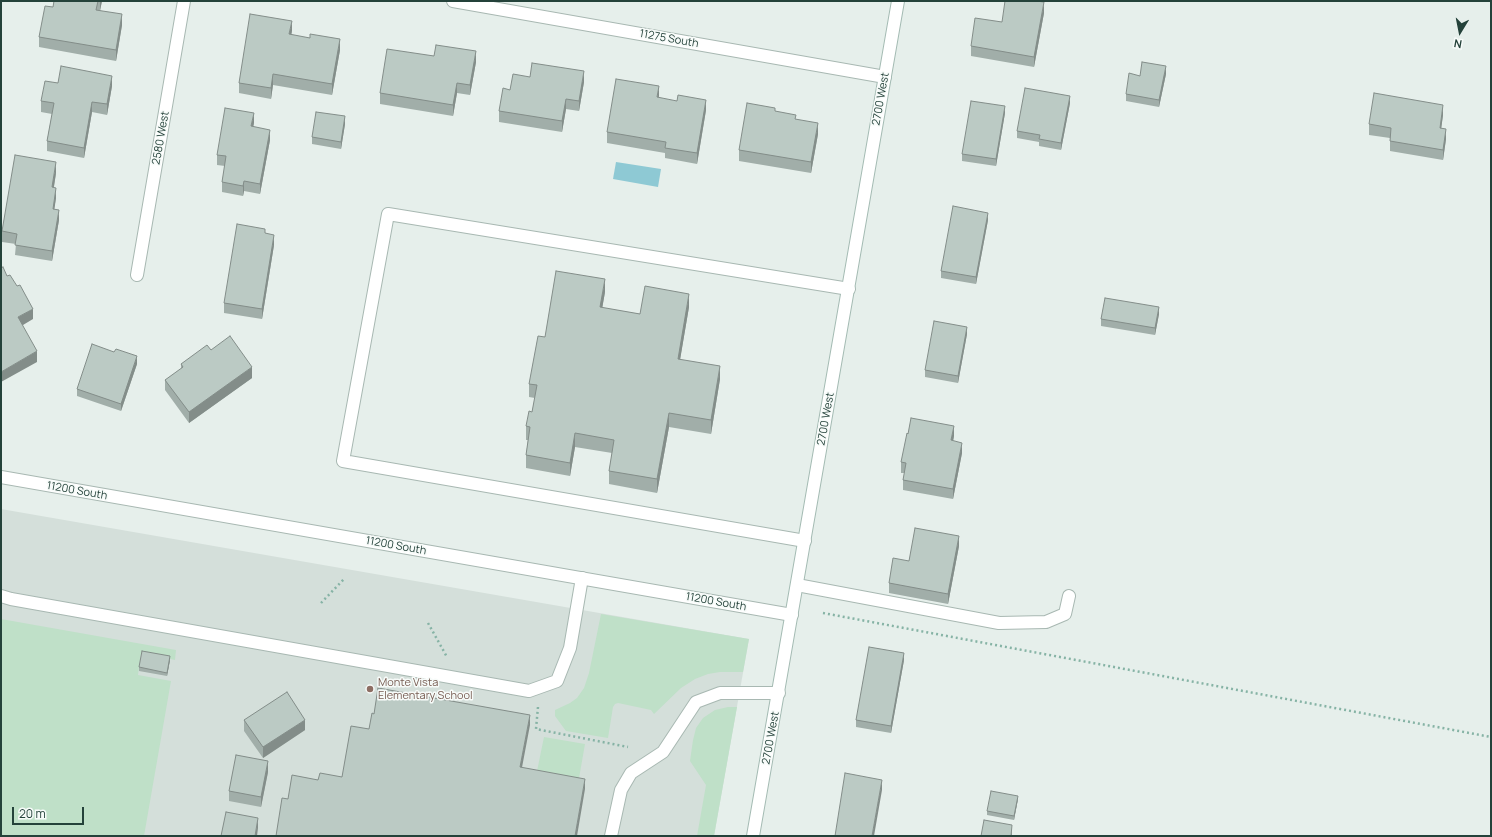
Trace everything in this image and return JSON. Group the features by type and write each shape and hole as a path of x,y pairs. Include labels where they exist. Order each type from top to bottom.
{"street":[{"name":"2580 West","path":"137,275 184,1"},
{"name":"11275 South","path":"453,1 885,77"},
{"name":"2700 West","path":"753,836 898,1"},
{"path":"805,541 343,461 388,214 848,290"},
{"name":"11200 South","path":"1,478 792,615"},
{"path":"1,596 529,691 557,681 570,648 582,578"},
{"path":"797,585 999,623 1046,622 1065,614 1069,596"},
{"path":"611,836 621,790 631,773 663,752 696,702 720,693 779,693"}],"path":[{"path":"321,603 345,578"},
{"path":"824,613 1491,737"},
{"path":"428,623 447,657"},
{"path":"538,707 536,729 628,747"}],"shaded area":[{"name":"Monte Vista Elementary School","path":"1,509 749,639 714,836 1,836"}],"green space":[{"path":"601,614 749,639 743,672 720,672 708,674 695,679 681,688 654,714 651,710 618,703 615,704 613,707 608,738 566,731 555,716 555,710 577,698 584,688 589,673"},
{"path":"1,619 176,650 175,660 141,653 138,675 171,681 144,836 1,836"},
{"path":"728,707 737,707 714,836 697,836 706,785 690,761 693,740 696,728 703,718 715,710"},
{"path":"544,737 585,744 578,784 536,776"}],"water":[{"path":"616,162 661,169 658,187 613,179"}],"building":[{"path":"54,1 98,1 96,10 122,14 116,50 39,37 45,6 53,7"},
{"path":"1005,1 1044,2 1034,57 971,46 975,18 1002,22"},
{"path":"250,14 292,21 289,34 310,38 310,34 340,39 332,84 273,74 271,88 239,83"},
{"path":"436,45 476,51 470,85 457,83 453,105 380,93 387,49 434,56"},
{"path":"1142,62 1166,66 1159,100 1126,94 1129,73 1140,76"},
{"path":"532,63 584,71 579,101 566,99 562,121 499,111 503,88 510,90 513,74 530,77"},
{"path":"61,66 112,76 107,104 92,102 84,148 47,141 54,103 41,101 45,81 58,83"},
{"path":"616,79 659,86 657,97 677,101 678,95 706,100 697,153 665,148 666,142 607,132"},
{"path":"1025,88 1070,96 1061,143 1039,139 1040,135 1017,131"},
{"path":"1374,93 1443,105 1440,128 1446,129 1443,150 1390,141 1391,128 1369,124"},
{"path":"971,101 1005,106 996,159 962,154"},
{"path":"747,103 775,108 775,111 796,115 795,119 818,123 811,162 739,150"},
{"path":"225,108 254,113 251,126 270,130 260,184 244,181 243,186 222,182 226,156 217,155"},
{"path":"316,112 345,116 341,142 312,137"},
{"path":"15,155 56,162 52,187 56,188 53,209 59,210 52,251 15,245 17,234 2,231"},
{"path":"953,206 988,213 976,277 941,271"},
{"path":"237,224 265,229 265,233 274,235 262,309 224,303"},
{"path":"3,267 7,276 10,275 17,286 20,285 33,309 18,317 37,351 1,372 1,268"},
{"path":"556,271 605,279 600,307 640,314 645,286 689,294 678,359 720,366 711,420 669,413 657,479 609,471 614,440 575,433 570,463 526,455 530,427 526,426 529,411 532,412 537,385 529,384 538,336 545,337"},
{"path":"1105,298 1159,307 1155,328 1101,319"},
{"path":"934,321 967,327 958,376 925,370"},
{"path":"230,336 252,367 189,412 165,380 183,367 181,364 207,345 211,350"},
{"path":"92,344 114,352 116,349 137,356 121,404 77,389"},
{"path":"911,418 954,426 951,440 962,443 953,489 903,480 906,463 901,462"},
{"path":"915,528 959,536 948,594 889,583 893,558 909,561"},
{"path":"869,647 904,653 891,726 856,720"},
{"path":"142,651 170,656 167,673 139,667"},
{"path":"378,688 530,715 520,767 585,779 575,836 276,836 282,798 288,799 292,775 318,780 320,773 342,777 351,726 369,729 372,713 374,714"},
{"path":"287,692 305,720 263,747 244,720"},
{"path":"236,755 268,761 261,797 229,791"},
{"path":"845,773 882,780 872,836 835,836"},
{"path":"991,791 1018,796 1014,816 987,811"},
{"path":"226,812 258,818 255,836 221,836"},
{"path":"984,820 1012,825 1011,836 981,836"}],"place":[{"name":"Monte Vista Elementary School","path":"370,689"}]}
